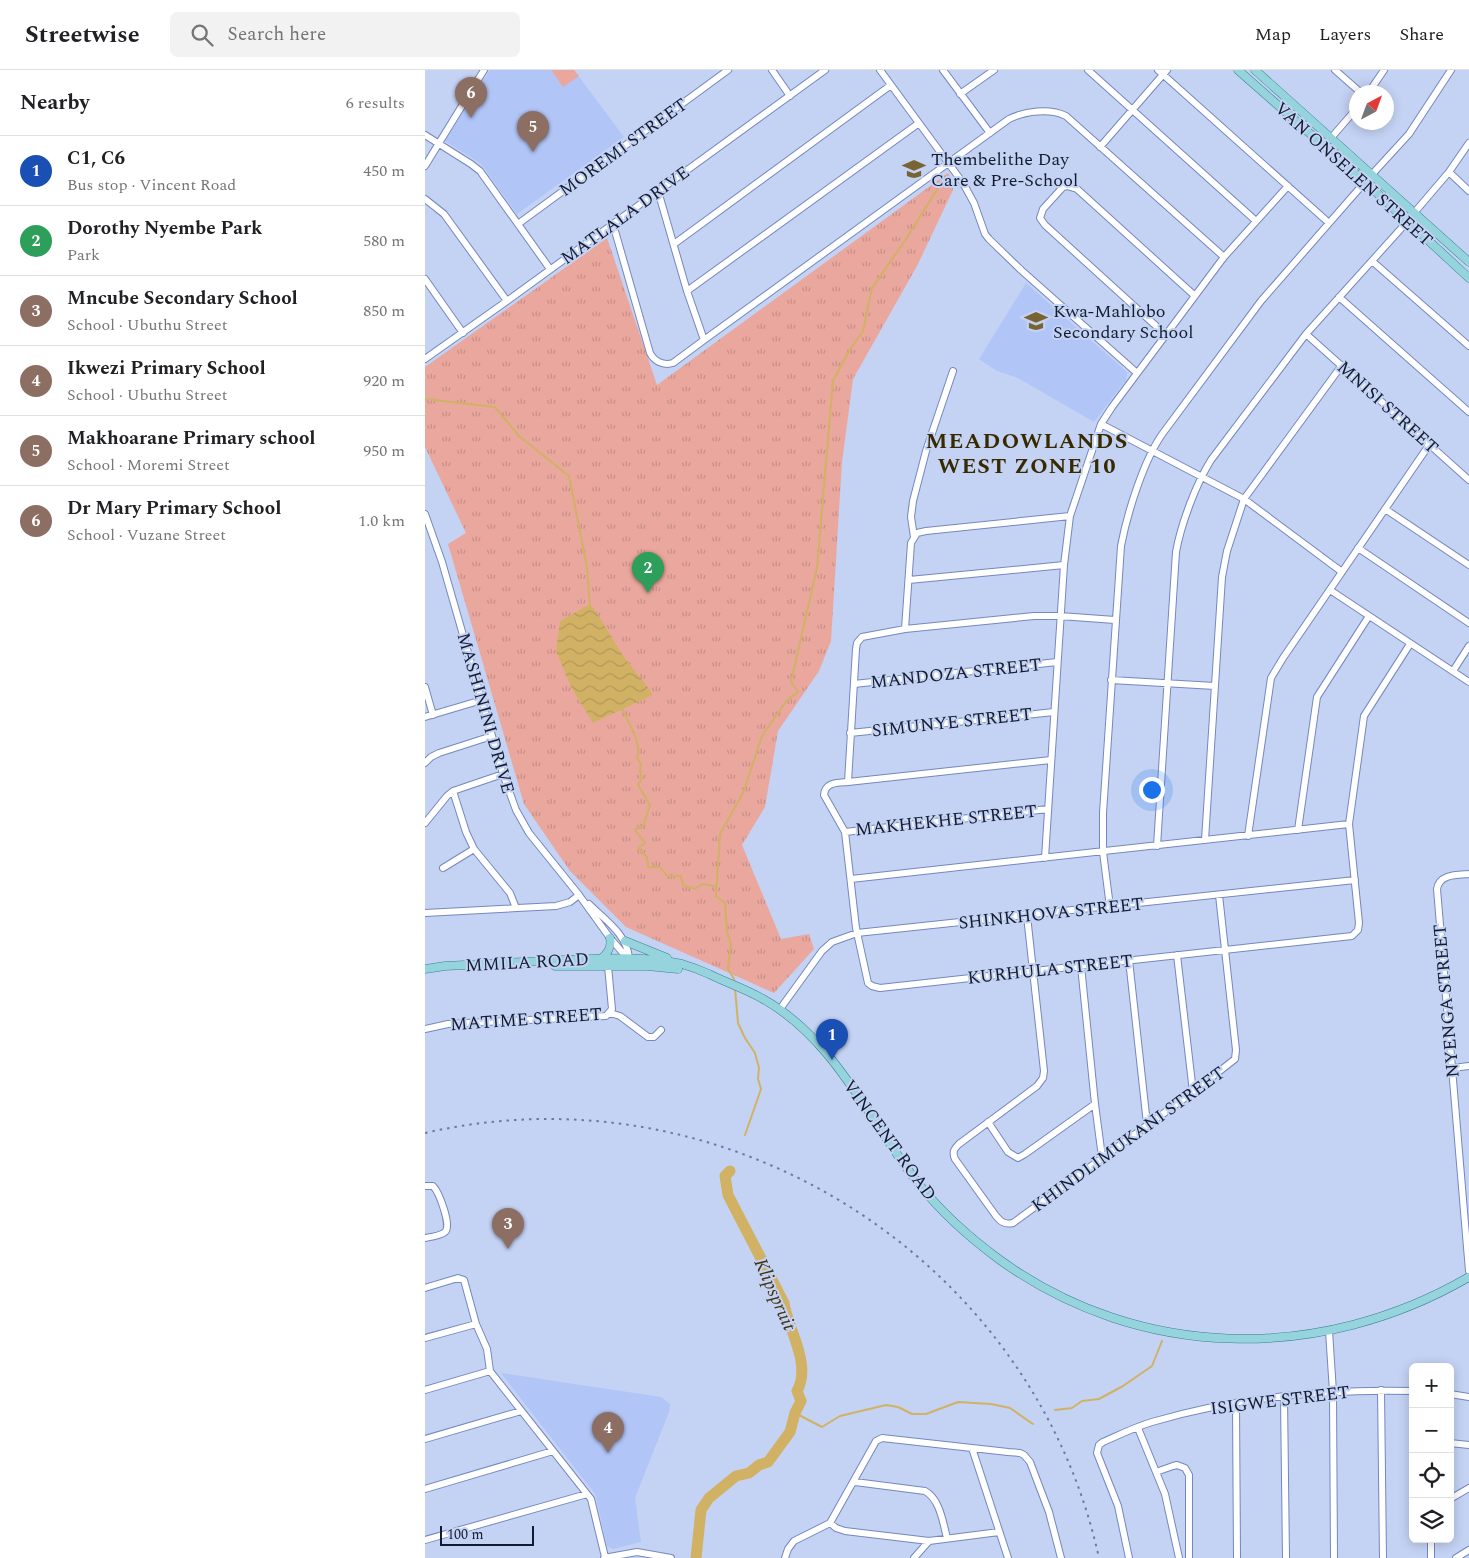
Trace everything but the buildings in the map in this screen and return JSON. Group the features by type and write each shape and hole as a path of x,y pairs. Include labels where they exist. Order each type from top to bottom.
{"main road":[{"name":"VAN ONSELEN STREET","path":"1239,70 1469,278"},
{"name":"VAN ONSELEN STREET","path":"1255,70 1469,262"},
{"path":"601,959 609,950 611,938"},
{"path":"625,941 678,963"},
{"name":"VINCENT ROAD","path":"629,958 678,963 694,967 755,994 780,1009 804,1029 831,1059 901,1161 939,1207 986,1250 1028,1279 1065,1299 1105,1316 1164,1332 1211,1338 1275,1339 1329,1331 1383,1316 1444,1291 1469,1275"},
{"name":"MMILA ROAD","path":"425,969 629,958"},
{"name":"MMILA ROAD","path":"425,973 476,966 622,966"},
{"name":"VINCENT ROAD","path":"622,966 670,967 707,974"}],"street":[{"path":"425,166 484,70"},
{"name":"MOREMI STREET","path":"518,224 728,70"},
{"path":"772,70 791,96"},
{"name":"MATLALA DRIVE","path":"425,359 825,70"},
{"path":"880,70 969,192 985,234 989,239 1021,270 1137,373"},
{"path":"943,70 990,133"},
{"path":"960,94 994,70"},
{"path":"1088,70 1256,221"},
{"path":"1335,70 1352,85"},
{"path":"1373,85 1383,70"},
{"path":"1110,907 1103,852 1103,813 1121,546 1124,530 1151,451 1261,301 1409,134 1451,70"},
{"path":"1100,146 1163,71 1329,223"},
{"path":"674,244 891,84"},
{"path":"613,224 653,358 661,363 668,364 673,363 1018,114 1056,112 1066,116 1224,257"},
{"path":"1331,138 1349,117"},
{"path":"687,292 919,123"},
{"path":"425,135 476,168 550,269"},
{"path":"1414,213 1449,172 1469,143"},
{"path":"1449,172 1469,190"},
{"path":"1166,335 1045,226 1040,218 1043,209 1063,187 1067,186 1077,189 1195,296"},
{"path":"1045,858 1064,565 1070,516 1101,424 1112,406 1224,257 1288,186"},
{"path":"658,191 687,292 704,340"},
{"path":"425,198 444,214 507,301"},
{"path":"1157,846 1176,552 1201,476 1211,460 1307,334 1407,222"},
{"path":"1372,261 1469,346"},
{"path":"425,279 463,332"},
{"path":"1339,297 1469,412"},
{"name":"MNISI STREET","path":"1307,334 1469,480"},
{"path":"1205,840 1223,562 1244,499 1342,365"},
{"path":"914,537 911,517 913,501 926,451 953,371"},
{"path":"1101,424 1244,499 1342,572"},
{"path":"1249,836 1271,678 1429,445"},
{"path":"1385,509 1469,565"},
{"name":"MASHININI DRIVE","path":"425,514 442,562 503,774 521,820 538,845 629,958"},
{"path":"905,630 911,543 914,537 921,532 1070,516"},
{"path":"1358,548 1469,623"},
{"path":"909,580 1064,565"},
{"path":"1330,590 1469,682"},
{"path":"848,782 856,649 859,640 866,635 1034,616 1115,620"},
{"path":"1298,830 1317,697 1369,616"},
{"name":"KURHULA STREET","path":"1051,760 829,784 824,792 845,832 857,934 862,948 868,983 876,987 1352,936 1358,930 1359,923 1349,824 1364,716 1410,644"},
{"path":"1453,671 1469,646"},
{"name":"MANDOZA STREET","path":"854,684 1057,662"},
{"path":"1111,680 1215,686"},
{"path":"425,687 433,715"},
{"path":"425,718 482,700"},
{"name":"SIMUNYE STREET","path":"850,733 1054,712"},
{"path":"425,763 439,753 492,736"},
{"path":"425,823 453,791 503,774"},
{"path":"453,791 466,832 474,849 510,893 516,908"},
{"name":"MAKHEKHE STREET","path":"845,832 1048,809"},
{"path":"851,879 1349,824"},
{"path":"443,868 474,849"},
{"name":"NYENGA STREET","path":"1469,874 1442,879 1437,889 1469,1275"},
{"name":"SHINKHOVA STREET","path":"780,1009 821,950 832,942 857,934 1355,880"},
{"path":"425,913 563,905 579,895"},
{"name":"MASHININI DRIVE","path":"579,895 625,941"},
{"name":"KHINDLIMUKANI STREET","path":"988,1122 959,1144 953,1153 955,1160 996,1216 1001,1222 1009,1224 1013,1223 1232,1062 1236,1055 1219,895"},
{"path":"1027,916 1044,1072 1043,1078 1037,1086 988,1122 1008,1152 1017,1158 1095,1104"},
{"path":"622,966 629,958 629,949 625,941"},
{"path":"1177,955 1193,1092"},
{"path":"629,958 637,962 670,967"},
{"path":"1129,960 1147,1124"},
{"name":"MATIME STREET","path":"425,1029 448,1024 606,1016 612,1009 609,966"},
{"path":"1081,966 1095,1104 1103,1157"},
{"path":"610,1013 620,1016 647,1037 654,1036 661,1030"},
{"path":"1452,1068 1469,1066"},
{"path":"425,1186 433,1186 439,1193 447,1228 442,1234 425,1238"},
{"path":"425,1288 459,1278 464,1280 476,1324 487,1349 490,1371 593,1502 604,1558 637,1552 670,1558"},
{"path":"425,1338 476,1324"},
{"path":"1329,1331 1333,1392 1334,1558"},
{"path":"425,1390 490,1371"},
{"path":"1381,1390 1383,1558"},
{"name":"ISIGWE STREET","path":"1129,1558 1118,1506 1097,1450 1103,1442 1176,1416 1236,1403 1333,1392 1409,1391"},
{"path":"1454,1395 1469,1397"},
{"path":"1284,1397 1286,1558"},
{"path":"1236,1403 1237,1558"},
{"path":"425,1439 521,1412"},
{"path":"1138,1428 1165,1494 1179,1558"},
{"path":"785,1558 788,1549 794,1541 830,1523 879,1439 882,1438 1020,1453 1029,1459 1049,1512 1061,1558"},
{"path":"1454,1443 1469,1445"},
{"path":"972,1448 1008,1558"},
{"path":"425,1489 553,1451"},
{"path":"1157,1472 1177,1466 1185,1468 1189,1475 1189,1558"},
{"path":"855,1482 925,1491 931,1494 935,1500 947,1538"},
{"path":"1452,1498 1469,1488"},
{"path":"425,1540 587,1494"},
{"path":"830,1523 836,1528 845,1530 929,1541 999,1532"},
{"path":"914,1558 929,1541"},
{"path":"1431,1543 1431,1558"},
{"path":"1456,1558 1469,1550"}],"shaded area":[{"path":"490,70 574,70 624,137 517,214 481,164 445,141"},
{"name":"Kwa-Mahlobo Secondary School","path":"1026,283 1127,372 1126,380 1094,422 1018,378 997,371 979,359"},
{"path":"501,1373 661,1397 670,1404 669,1412 635,1498 641,1542 613,1549 607,1546 595,1494"}],"green space":[{"path":"551,70 574,70 579,76 563,87"},
{"path":"948,173 952,180 953,190 917,266 853,379 842,462 831,641 819,671 778,731 765,807 742,845 781,939 809,934 814,949 774,993 626,927 570,871 524,804 448,544 466,533 425,447 425,367 607,238 657,385"}],"water":[{"path":"590,604 620,651 653,695 593,723 571,687 556,651 560,621"}],"waterway":[{"path":"735,983 728,969 731,944 727,932 725,903 716,896 720,834 743,793 762,736 787,700 798,692 791,682 817,568 833,381 849,351 863,331 872,288 938,188"},
{"path":"425,399 495,407 519,436 569,476 587,567 590,607"},
{"path":"622,709 638,747 637,758 641,764 642,778 638,785 650,805 643,827 638,827 635,830 645,843 638,848 647,857 648,867 660,867 667,876 681,876 683,885 695,889 702,884 715,886"},
{"path":"735,988 738,1023 755,1053 761,1089 745,1135"},
{"name":"Klipspruit","path":"696,1558 701,1510 709,1498 736,1476 749,1473 759,1465 768,1462 790,1432 795,1413 801,1401 797,1391 801,1381 802,1370 798,1347 784,1303 728,1195 725,1176 730,1171"},
{"path":"1055,1410 1072,1408 1082,1401 1099,1399 1123,1386 1152,1366 1162,1341"},
{"path":"795,1413 822,1427 840,1416 886,1405 898,1407 912,1414 926,1414 958,1402 991,1404 1010,1408 1033,1424"}],"railway":[{"path":"425,1133 537,1119 648,1128 753,1158 850,1207 936,1273 1008,1355 1063,1450 1099,1558"}],"place":[{"name":"Dr Mary Primary School","path":"471,118"},
{"name":"Makhoarane Primary school","path":"533,152"},
{"name":"Thembelithe Day Care & Pre-School","path":"914,169"},
{"name":"Kwa-Mahlobo Secondary School","path":"1036,321"},
{"name":"Dorothy Nyembe Park","path":"648,593"},
{"name":"C1, C6","path":"832,1060"},
{"name":"Mncube Secondary School","path":"508,1249"},
{"name":"Ikwezi Primary School","path":"608,1453"}],"district":[{"name":"MEADOWLANDS WEST ZONE 10","path":"1027,452"}]}
